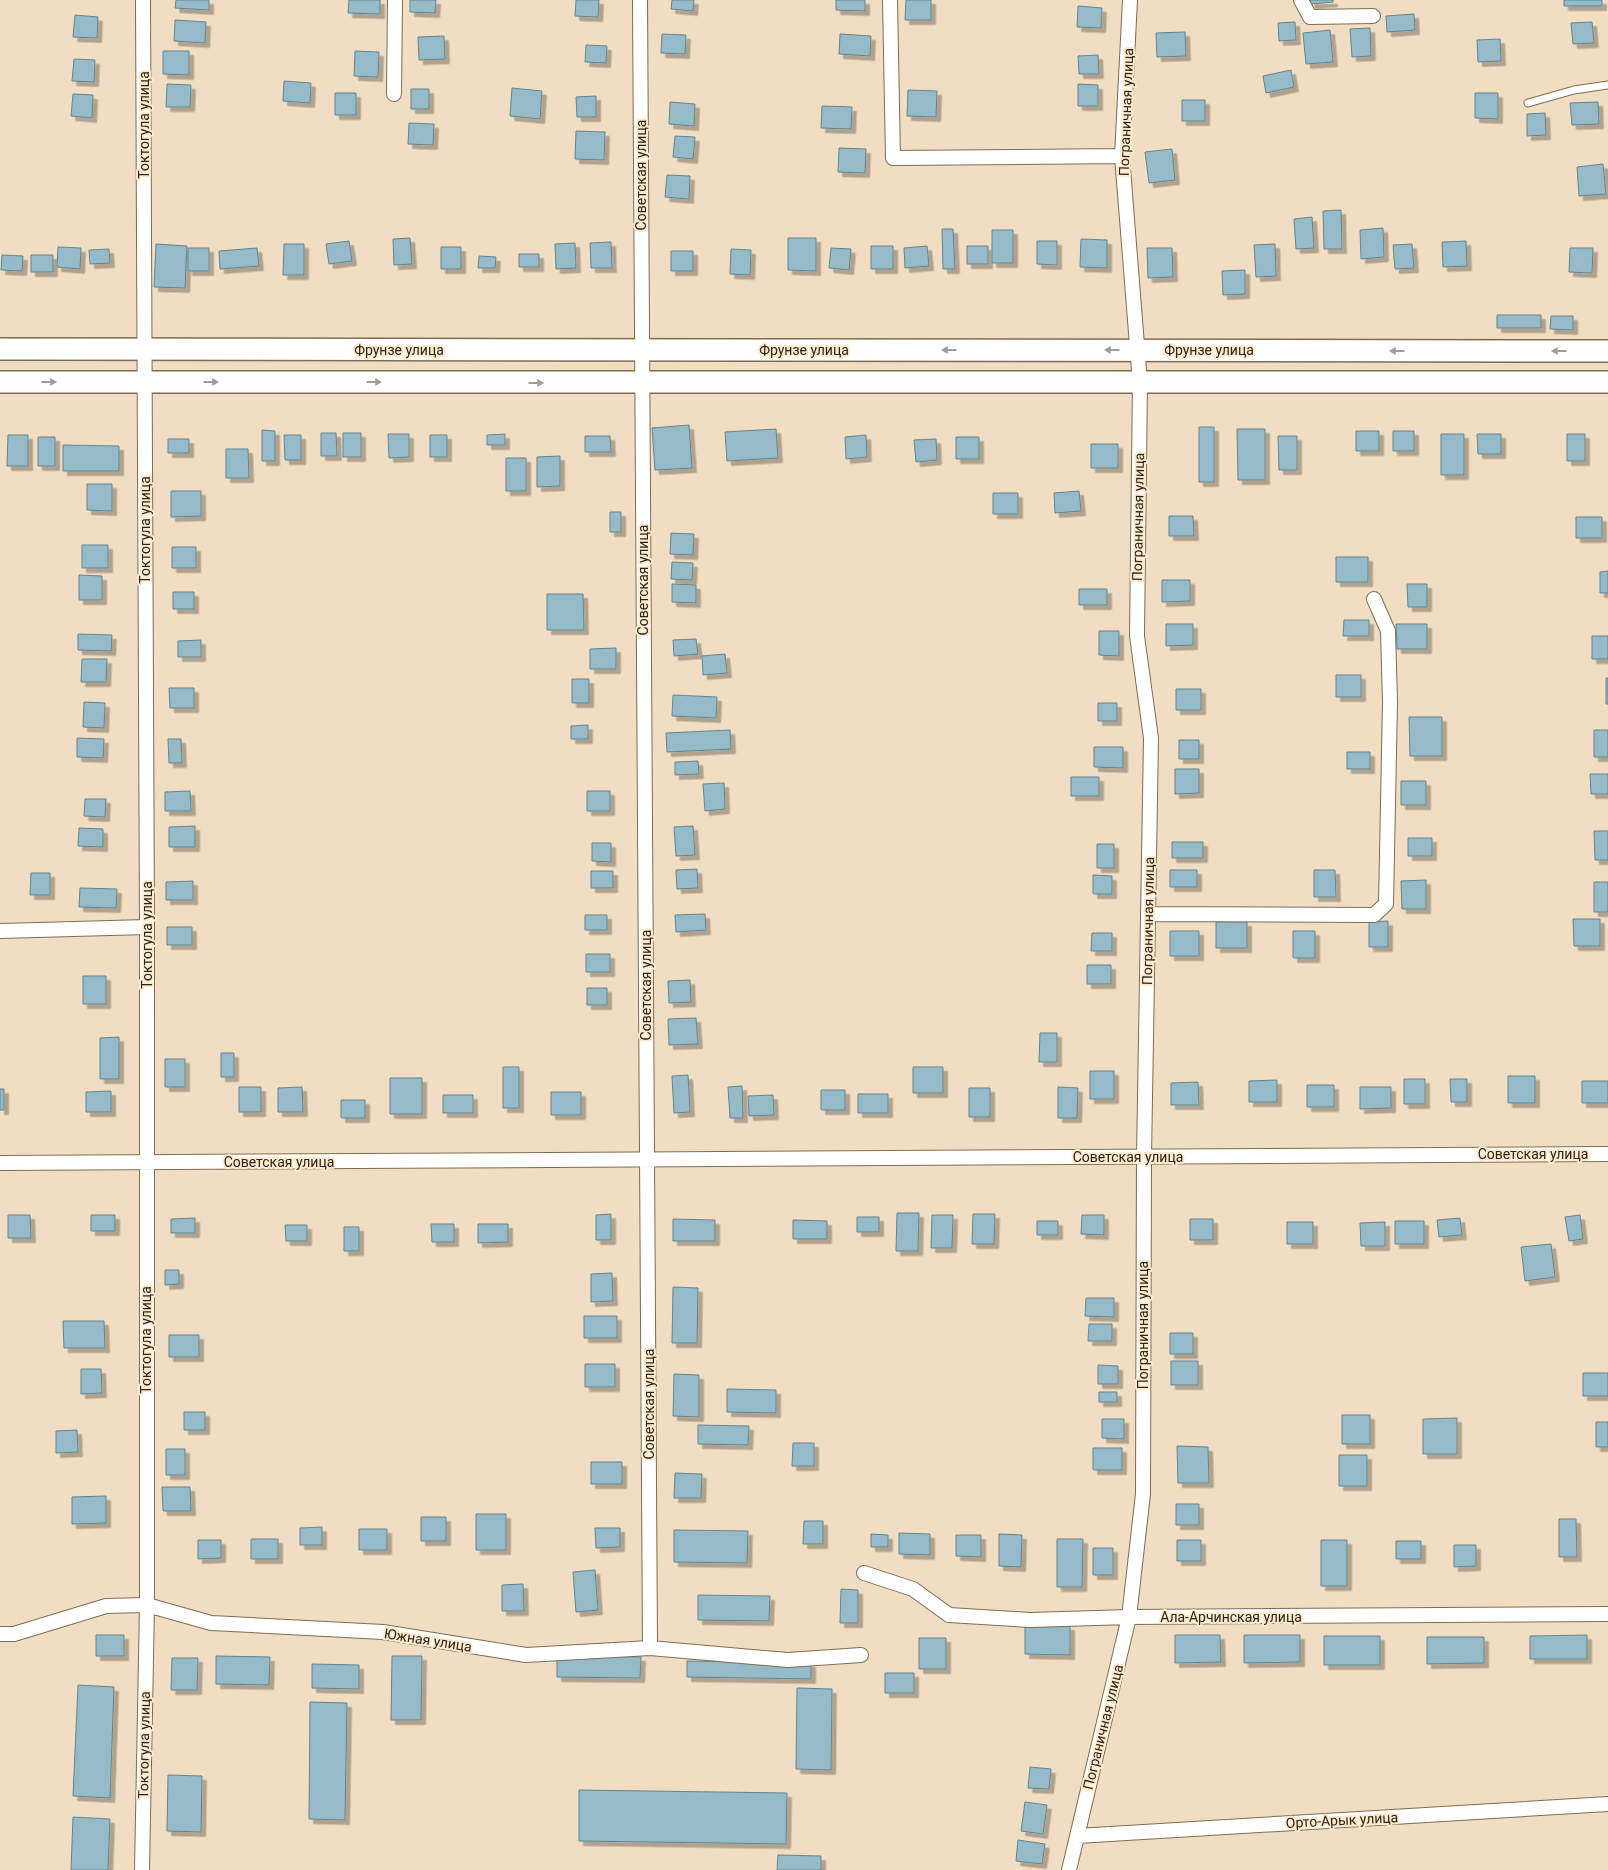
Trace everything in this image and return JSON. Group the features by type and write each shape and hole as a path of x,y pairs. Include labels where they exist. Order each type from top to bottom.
{"main road":[{"name":"Фрунзе улица","path":"0,349 1608,351"},
{"path":"0,382 1608,382"}],"street":[{"name":"Токтогула улица","path":"142,1870 147,1605 147,927 143,0"},
{"path":"394,94 395,0"},
{"name":"Советская улица","path":"640,0 650,1648"},
{"path":"890,0 893,158 1122,156"},
{"name":"Пограничная улица","path":"1069,1870 1129,1617 1143,1494 1144,1157 1151,738 1137,636 1140,383 1122,156 1130,0"},
{"path":"1301,0 1310,17 1373,16"},
{"path":"1148,914 1374,915 1386,904 1390,702 1388,631 1374,599"},
{"path":"0,931 147,927"},
{"name":"Советская улица","path":"0,1163 1608,1154"},
{"name":"Ала-Арчинская улица","path":"864,1573 913,1589 949,1615 1030,1620 1129,1617 1608,1614"},
{"name":"Южная улица","path":"0,1634 14,1634 106,1606 147,1605 211,1623 383,1632 526,1655 650,1648 788,1660 861,1655"},
{"name":"Орто-Арык улица","path":"1077,1836 1608,1804"}],"lane":[{"path":"1528,103 1574,90 1608,85"}],"building":[{"path":"176,0 209,0 209,10 175,8"},
{"path":"349,0 380,0 380,14 348,13"},
{"path":"410,0 436,0 435,13 410,12"},
{"path":"576,0 599,0 598,17 575,16"},
{"path":"672,0 694,0 693,11 671,9"},
{"path":"836,0 865,0 865,11 836,10"},
{"path":"906,0 931,0 931,20 905,20"},
{"path":"1310,0 1333,0 1333,2 1311,4"},
{"path":"1564,0 1602,0 1602,6 1564,6"},
{"path":"1078,6 1102,8 1101,28 1077,27"},
{"path":"1414,14 1415,30 1387,32 1386,16"},
{"path":"75,15 98,17 97,38 73,37"},
{"path":"175,20 206,22 205,43 174,41"},
{"path":"1295,22 1296,40 1279,41 1278,23"},
{"path":"1592,22 1594,43 1573,44 1571,23"},
{"path":"1370,28 1371,56 1352,57 1350,29"},
{"path":"1330,30 1333,62 1306,64 1303,33"},
{"path":"1185,32 1186,56 1157,57 1156,33"},
{"path":"662,34 686,35 685,54 661,53"},
{"path":"840,34 871,36 870,56 839,54"},
{"path":"444,36 445,59 419,60 418,37"},
{"path":"1500,39 1501,61 1478,62 1477,40"},
{"path":"586,45 607,46 606,63 585,62"},
{"path":"163,51 189,51 189,75 163,74"},
{"path":"355,51 379,52 378,77 354,76"},
{"path":"1098,55 1099,74 1079,74 1078,56"},
{"path":"74,59 95,60 94,82 72,81"},
{"path":"1291,70 1294,87 1266,93 1263,76"},
{"path":"284,81 311,83 310,103 283,101"},
{"path":"167,84 191,85 190,107 166,107"},
{"path":"1078,84 1098,85 1098,106 1078,106"},
{"path":"512,88 542,91 540,119 510,116"},
{"path":"411,89 429,89 429,109 411,109"},
{"path":"908,90 937,91 936,117 907,116"},
{"path":"335,93 356,93 356,115 335,115"},
{"path":"1475,93 1498,93 1498,119 1475,118"},
{"path":"73,94 93,95 92,118 71,116"},
{"path":"596,96 596,117 577,117 576,97"},
{"path":"1182,100 1205,100 1205,121 1182,121"},
{"path":"670,102 695,104 694,126 669,124"},
{"path":"1598,102 1599,124 1572,125 1570,103"},
{"path":"822,106 852,107 851,129 821,128"},
{"path":"1545,113 1546,135 1527,136 1527,114"},
{"path":"409,123 434,124 433,145 408,144"},
{"path":"576,131 605,132 604,160 575,159"},
{"path":"675,136 695,137 693,159 673,157"},
{"path":"839,148 866,149 865,173 838,172"},
{"path":"1172,149 1175,180 1149,183 1145,152"},
{"path":"1603,164 1606,194 1579,196 1577,167"},
{"path":"667,175 690,176 689,199 665,197"},
{"path":"1341,210 1342,249 1324,249 1323,211"},
{"path":"1312,217 1314,248 1296,249 1294,219"},
{"path":"1383,228 1384,257 1361,259 1360,230"},
{"path":"942,229 953,229 955,269 943,269"},
{"path":"992,230 1013,230 1013,263 992,263"},
{"path":"410,238 412,264 394,265 393,239"},
{"path":"788,238 816,238 816,271 788,270"},
{"path":"1081,239 1107,240 1107,268 1080,267"},
{"path":"349,241 352,261 329,264 326,244"},
{"path":"1037,241 1057,241 1057,265 1037,264"},
{"path":"1466,241 1467,266 1443,267 1442,242"},
{"path":"611,242 612,268 591,268 590,243"},
{"path":"575,243 576,268 556,269 555,244"},
{"path":"156,244 187,246 185,288 154,287"},
{"path":"284,244 304,244 304,275 283,275"},
{"path":"1275,244 1276,276 1256,277 1254,245"},
{"path":"1412,244 1414,268 1395,269 1393,245"},
{"path":"871,246 893,246 893,269 871,269"},
{"path":"927,246 929,266 905,268 904,248"},
{"path":"967,246 988,246 988,264 967,264"},
{"path":"58,247 81,248 80,269 57,267"},
{"path":"441,247 461,247 461,269 441,269"},
{"path":"188,248 209,248 209,271 188,271"},
{"path":"257,248 259,266 220,269 219,251"},
{"path":"831,248 851,249 849,270 829,268"},
{"path":"1147,248 1172,248 1173,277 1148,278"},
{"path":"1570,248 1593,248 1592,273 1569,272"},
{"path":"109,249 110,263 90,264 89,250"},
{"path":"731,249 751,250 750,275 730,274"},
{"path":"671,251 693,251 693,271 671,271"},
{"path":"519,254 539,254 539,267 519,267"},
{"path":"2,255 23,256 22,271 1,270"},
{"path":"31,255 53,255 53,272 31,272"},
{"path":"479,256 496,257 495,268 478,268"},
{"path":"1245,270 1245,294 1223,295 1222,271"},
{"path":"1497,315 1541,315 1541,328 1497,328"},
{"path":"1551,316 1573,316 1573,330 1550,329"},
{"path":"689,425 692,468 655,470 652,428"},
{"path":"1199,427 1214,427 1214,482 1199,482"},
{"path":"776,429 778,458 727,461 725,432"},
{"path":"1237,429 1265,429 1265,480 1238,480"},
{"path":"262,430 275,431 275,461 262,461"},
{"path":"1356,431 1379,431 1379,451 1356,451"},
{"path":"1393,431 1414,431 1414,451 1393,451"},
{"path":"321,433 336,433 337,456 321,456"},
{"path":"343,433 361,433 361,457 343,457"},
{"path":"388,434 409,434 409,457 389,458"},
{"path":"505,434 505,445 487,445 487,435"},
{"path":"1441,434 1464,434 1464,475 1441,475"},
{"path":"1477,434 1501,434 1501,454 1478,454"},
{"path":"1567,434 1585,434 1585,461 1567,461"},
{"path":"8,435 28,435 28,466 7,466"},
{"path":"284,435 301,435 301,460 285,460"},
{"path":"430,435 447,435 447,457 430,457"},
{"path":"866,435 867,457 846,459 845,437"},
{"path":"585,436 610,436 611,452 585,452"},
{"path":"1278,436 1297,436 1297,470 1279,470"},
{"path":"38,437 55,437 55,466 38,466"},
{"path":"956,437 979,437 979,459 956,459"},
{"path":"168,439 189,439 189,453 168,453"},
{"path":"936,439 937,460 916,462 914,440"},
{"path":"1091,444 1118,444 1118,468 1091,468"},
{"path":"63,445 119,446 119,471 63,471"},
{"path":"226,449 248,449 249,478 226,478"},
{"path":"560,456 560,486 537,487 537,457"},
{"path":"506,458 526,458 526,491 506,491"},
{"path":"87,484 112,484 112,511 87,510"},
{"path":"171,491 201,491 201,516 171,517"},
{"path":"1079,491 1081,511 1055,513 1054,493"},
{"path":"993,493 1018,493 1018,514 993,514"},
{"path":"610,512 621,512 621,532 610,532"},
{"path":"1169,516 1193,516 1194,536 1169,536"},
{"path":"1576,517 1602,517 1602,538 1576,538"},
{"path":"671,533 694,534 693,555 670,554"},
{"path":"82,545 108,545 108,568 82,568"},
{"path":"172,547 196,547 196,568 172,568"},
{"path":"1336,557 1368,557 1368,582 1336,582"},
{"path":"672,562 693,563 692,580 671,579"},
{"path":"1608,571 1608,593 1600,593 1600,572"},
{"path":"79,575 102,576 102,600 79,600"},
{"path":"1162,580 1190,580 1190,601 1162,602"},
{"path":"672,584 696,585 696,603 672,602"},
{"path":"1407,584 1427,584 1427,607 1408,607"},
{"path":"1079,589 1107,589 1107,605 1079,605"},
{"path":"173,592 194,592 194,609 173,609"},
{"path":"547,594 583,594 584,630 547,630"},
{"path":"1344,620 1369,620 1369,636 1343,636"},
{"path":"1166,624 1193,624 1193,645 1166,646"},
{"path":"1396,624 1427,624 1427,649 1397,649"},
{"path":"1099,631 1119,631 1119,656 1099,655"},
{"path":"78,634 112,635 111,651 78,650"},
{"path":"1592,636 1608,636 1608,659 1592,659"},
{"path":"696,639 698,654 674,656 673,640"},
{"path":"201,640 201,657 178,657 178,641"},
{"path":"616,648 616,669 590,669 590,649"},
{"path":"725,654 727,673 703,675 702,656"},
{"path":"82,659 107,659 106,682 81,682"},
{"path":"1336,675 1361,675 1361,697 1336,697"},
{"path":"1606,678 1608,678 1608,704 1606,704"},
{"path":"572,679 589,679 589,703 572,703"},
{"path":"169,688 194,688 194,708 170,708"},
{"path":"1176,689 1201,689 1201,710 1176,710"},
{"path":"673,695 717,697 716,718 672,716"},
{"path":"84,702 105,703 104,728 83,727"},
{"path":"1098,703 1117,703 1117,721 1098,721"},
{"path":"1409,717 1442,717 1442,756 1410,756"},
{"path":"588,725 588,739 571,739 571,726"},
{"path":"730,730 731,749 667,752 666,733"},
{"path":"1594,730 1608,730 1608,757 1594,757"},
{"path":"77,738 104,739 103,758 77,757"},
{"path":"168,739 181,739 182,763 169,763"},
{"path":"1179,740 1199,740 1199,759 1179,759"},
{"path":"1094,747 1123,747 1123,768 1094,767"},
{"path":"1347,752 1370,752 1370,769 1347,769"},
{"path":"698,761 699,774 675,775 675,762"},
{"path":"1175,769 1199,769 1199,793 1175,794"},
{"path":"1590,774 1608,774 1608,794 1591,794"},
{"path":"1071,777 1099,777 1099,796 1071,796"},
{"path":"1401,781 1426,781 1426,805 1401,805"},
{"path":"724,783 725,809 705,811 703,784"},
{"path":"190,791 191,811 165,811 165,792"},
{"path":"587,791 610,791 610,811 587,811"},
{"path":"85,799 106,799 105,817 84,816"},
{"path":"195,826 195,847 169,847 169,827"},
{"path":"693,826 695,855 676,856 674,827"},
{"path":"79,828 103,829 103,847 78,846"},
{"path":"1594,831 1608,831 1608,860 1595,860"},
{"path":"1408,838 1432,838 1432,856 1408,856"},
{"path":"1172,842 1203,842 1203,858 1172,858"},
{"path":"592,843 611,843 611,862 592,861"},
{"path":"1097,844 1114,844 1114,868 1097,868"},
{"path":"697,869 698,888 677,889 676,870"},
{"path":"1170,870 1197,870 1197,887 1170,887"},
{"path":"1314,870 1335,870 1336,897 1314,897"},
{"path":"591,871 613,871 613,888 591,888"},
{"path":"31,873 50,873 50,895 30,895"},
{"path":"1093,875 1112,876 1112,894 1093,894"},
{"path":"1426,880 1426,909 1402,909 1401,881"},
{"path":"193,881 193,900 166,900 166,882"},
{"path":"1594,882 1608,882 1608,912 1594,912"},
{"path":"80,888 117,889 116,908 79,907"},
{"path":"705,914 706,930 676,932 675,915"},
{"path":"585,915 607,915 607,930 585,930"},
{"path":"1573,919 1600,919 1600,946 1574,946"},
{"path":"1388,921 1388,947 1369,947 1369,922"},
{"path":"1216,922 1247,922 1247,948 1216,948"},
{"path":"167,927 192,927 192,945 167,945"},
{"path":"1170,931 1199,931 1199,956 1170,956"},
{"path":"1293,931 1315,931 1315,958 1293,958"},
{"path":"1092,933 1112,933 1112,951 1091,951"},
{"path":"586,954 610,954 610,972 586,972"},
{"path":"1087,965 1111,965 1111,984 1087,984"},
{"path":"83,976 106,976 106,1004 83,1004"},
{"path":"690,980 691,1002 669,1003 668,981"},
{"path":"587,988 607,988 607,1005 587,1005"},
{"path":"696,1018 698,1044 669,1045 668,1019"},
{"path":"1040,1033 1057,1033 1057,1062 1039,1062"},
{"path":"119,1037 119,1079 100,1079 100,1038"},
{"path":"221,1053 234,1053 234,1077 221,1077"},
{"path":"165,1059 185,1059 185,1087 165,1087"},
{"path":"503,1067 519,1067 519,1108 503,1108"},
{"path":"913,1067 943,1067 943,1093 913,1093"},
{"path":"1090,1071 1114,1071 1114,1099 1090,1099"},
{"path":"688,1075 690,1112 674,1113 672,1076"},
{"path":"1508,1076 1535,1076 1535,1103 1508,1103"},
{"path":"390,1078 422,1078 422,1114 390,1114"},
{"path":"1404,1079 1425,1079 1425,1104 1404,1104"},
{"path":"1450,1079 1467,1079 1467,1102 1451,1102"},
{"path":"1277,1080 1277,1102 1249,1102 1249,1081"},
{"path":"1582,1081 1608,1081 1608,1103 1582,1103"},
{"path":"1198,1082 1199,1105 1171,1105 1171,1083"},
{"path":"1307,1085 1334,1085 1334,1107 1307,1107"},
{"path":"742,1086 743,1118 730,1118 728,1087"},
{"path":"239,1087 261,1087 261,1112 239,1112"},
{"path":"302,1087 303,1112 278,1112 278,1088"},
{"path":"1058,1087 1078,1088 1077,1118 1058,1118"},
{"path":"1360,1087 1391,1087 1391,1108 1360,1109"},
{"path":"969,1088 990,1088 990,1117 969,1117"},
{"path":"0,1089 4,1089 4,1110 0,1110"},
{"path":"821,1090 845,1090 845,1110 821,1110"},
{"path":"111,1091 111,1112 86,1112 86,1092"},
{"path":"551,1092 581,1092 581,1115 551,1115"},
{"path":"858,1094 888,1094 888,1113 858,1113"},
{"path":"443,1095 473,1095 473,1113 443,1113"},
{"path":"773,1095 774,1115 749,1116 748,1096"},
{"path":"341,1100 365,1100 365,1118 341,1118"},
{"path":"897,1213 919,1213 918,1251 896,1251"},
{"path":"611,1214 611,1240 596,1240 596,1215"},
{"path":"973,1214 995,1214 994,1244 972,1244"},
{"path":"8,1215 30,1215 31,1238 8,1238"},
{"path":"91,1215 115,1215 115,1231 91,1231"},
{"path":"932,1215 953,1215 952,1248 931,1248"},
{"path":"1082,1215 1104,1215 1104,1235 1081,1234"},
{"path":"1580,1215 1583,1239 1569,1241 1565,1217"},
{"path":"857,1217 879,1217 879,1232 857,1232"},
{"path":"195,1218 195,1233 171,1233 171,1219"},
{"path":"1460,1218 1462,1235 1439,1237 1437,1220"},
{"path":"673,1219 715,1220 715,1241 673,1241"},
{"path":"1190,1219 1213,1219 1213,1240 1190,1240"},
{"path":"793,1220 827,1221 827,1239 793,1239"},
{"path":"1037,1221 1058,1221 1058,1235 1037,1235"},
{"path":"1395,1221 1424,1221 1424,1244 1395,1244"},
{"path":"1287,1222 1313,1222 1313,1244 1287,1244"},
{"path":"1385,1222 1385,1246 1361,1246 1360,1223"},
{"path":"431,1224 454,1224 454,1242 432,1242"},
{"path":"478,1224 508,1224 508,1242 478,1243"},
{"path":"285,1225 307,1225 307,1241 286,1241"},
{"path":"344,1227 359,1227 359,1251 344,1251"},
{"path":"1551,1244 1555,1277 1525,1281 1521,1247"},
{"path":"165,1270 179,1270 179,1284 165,1285"},
{"path":"612,1273 613,1301 591,1302 591,1274"},
{"path":"673,1287 698,1288 697,1343 672,1343"},
{"path":"1086,1298 1114,1298 1114,1317 1085,1316"},
{"path":"584,1316 617,1316 617,1338 584,1338"},
{"path":"63,1321 104,1321 105,1348 64,1348"},
{"path":"1089,1324 1112,1324 1112,1341 1088,1341"},
{"path":"1170,1333 1193,1333 1193,1354 1170,1354"},
{"path":"169,1335 199,1335 199,1357 169,1357"},
{"path":"1171,1361 1198,1361 1198,1385 1171,1385"},
{"path":"585,1364 615,1364 615,1387 585,1387"},
{"path":"1098,1365 1118,1366 1118,1384 1098,1384"},
{"path":"81,1369 101,1369 102,1393 81,1394"},
{"path":"1583,1373 1608,1373 1608,1396 1583,1396"},
{"path":"674,1374 699,1375 699,1417 673,1416"},
{"path":"727,1389 776,1390 776,1413 727,1412"},
{"path":"1099,1392 1117,1392 1117,1402 1099,1402"},
{"path":"184,1412 205,1412 205,1430 184,1430"},
{"path":"1342,1415 1370,1415 1370,1444 1342,1444"},
{"path":"1457,1418 1457,1454 1423,1454 1423,1419"},
{"path":"1102,1419 1124,1419 1124,1439 1102,1438"},
{"path":"1596,1422 1608,1422 1608,1447 1596,1447"},
{"path":"698,1425 749,1426 748,1445 698,1444"},
{"path":"77,1430 78,1452 56,1453 56,1431"},
{"path":"793,1443 814,1443 814,1466 792,1466"},
{"path":"1177,1446 1208,1447 1209,1483 1178,1483"},
{"path":"1093,1448 1122,1448 1122,1470 1093,1470"},
{"path":"166,1449 185,1449 185,1475 166,1475"},
{"path":"1339,1455 1367,1455 1367,1486 1339,1486"},
{"path":"591,1462 622,1462 622,1484 591,1484"},
{"path":"675,1473 702,1474 701,1498 674,1498"},
{"path":"162,1487 190,1487 191,1511 163,1511"},
{"path":"106,1496 106,1523 72,1524 72,1497"},
{"path":"1176,1504 1199,1504 1199,1525 1176,1525"},
{"path":"476,1514 506,1514 506,1550 476,1550"},
{"path":"421,1517 446,1517 446,1541 421,1541"},
{"path":"1559,1519 1576,1519 1577,1557 1559,1557"},
{"path":"804,1521 823,1521 823,1544 803,1544"},
{"path":"322,1527 322,1545 300,1545 300,1528"},
{"path":"595,1528 620,1528 620,1547 596,1548"},
{"path":"359,1529 387,1529 387,1550 359,1550"},
{"path":"674,1530 748,1531 747,1563 674,1562"},
{"path":"899,1533 930,1534 930,1555 899,1554"},
{"path":"871,1534 888,1535 888,1547 871,1547"},
{"path":"999,1534 1022,1535 1021,1567 999,1566"},
{"path":"956,1535 981,1535 981,1557 956,1556"},
{"path":"251,1539 278,1539 278,1559 251,1559"},
{"path":"1057,1539 1083,1539 1082,1587 1057,1587"},
{"path":"198,1540 221,1540 221,1558 198,1559"},
{"path":"1177,1540 1201,1540 1201,1561 1177,1561"},
{"path":"1321,1540 1347,1540 1347,1586 1321,1586"},
{"path":"1396,1541 1421,1541 1421,1559 1396,1559"},
{"path":"1454,1545 1476,1545 1476,1566 1454,1567"},
{"path":"1093,1548 1113,1548 1113,1575 1093,1575"},
{"path":"595,1570 598,1610 576,1612 573,1572"},
{"path":"523,1584 524,1611 502,1611 502,1585"},
{"path":"841,1589 858,1590 858,1623 840,1623"},
{"path":"698,1595 770,1596 769,1621 698,1620"},
{"path":"1025,1625 1070,1626 1070,1655 1025,1654"},
{"path":"96,1635 124,1635 124,1656 96,1656"},
{"path":"1175,1635 1220,1635 1221,1662 1175,1663"},
{"path":"1244,1635 1300,1635 1300,1662 1244,1663"},
{"path":"1587,1635 1587,1659 1530,1659 1530,1636"},
{"path":"1324,1636 1380,1636 1380,1665 1324,1665"},
{"path":"1427,1637 1484,1637 1484,1663 1427,1664"},
{"path":"919,1638 946,1638 946,1669 919,1669"},
{"path":"216,1656 270,1657 269,1685 216,1684"},
{"path":"392,1656 422,1656 421,1720 391,1720"},
{"path":"557,1656 641,1657 640,1678 557,1677"},
{"path":"172,1658 198,1658 197,1690 171,1690"},
{"path":"687,1661 811,1663 811,1679 687,1677"},
{"path":"312,1664 359,1665 359,1689 312,1688"},
{"path":"885,1673 914,1673 914,1693 885,1693"},
{"path":"78,1685 114,1687 110,1798 73,1796"},
{"path":"797,1688 832,1689 831,1770 796,1769"},
{"path":"310,1702 347,1703 345,1820 309,1819"},
{"path":"1030,1767 1051,1769 1049,1789 1028,1788"},
{"path":"168,1775 202,1776 201,1832 167,1831"},
{"path":"579,1790 787,1793 786,1844 579,1841"},
{"path":"1025,1802 1047,1805 1043,1834 1021,1831"},
{"path":"73,1817 110,1819 108,1870 71,1870"},
{"path":"1018,1840 1045,1844 1042,1864 1016,1861"},
{"path":"778,1855 821,1856 821,1870 777,1870"}]}
